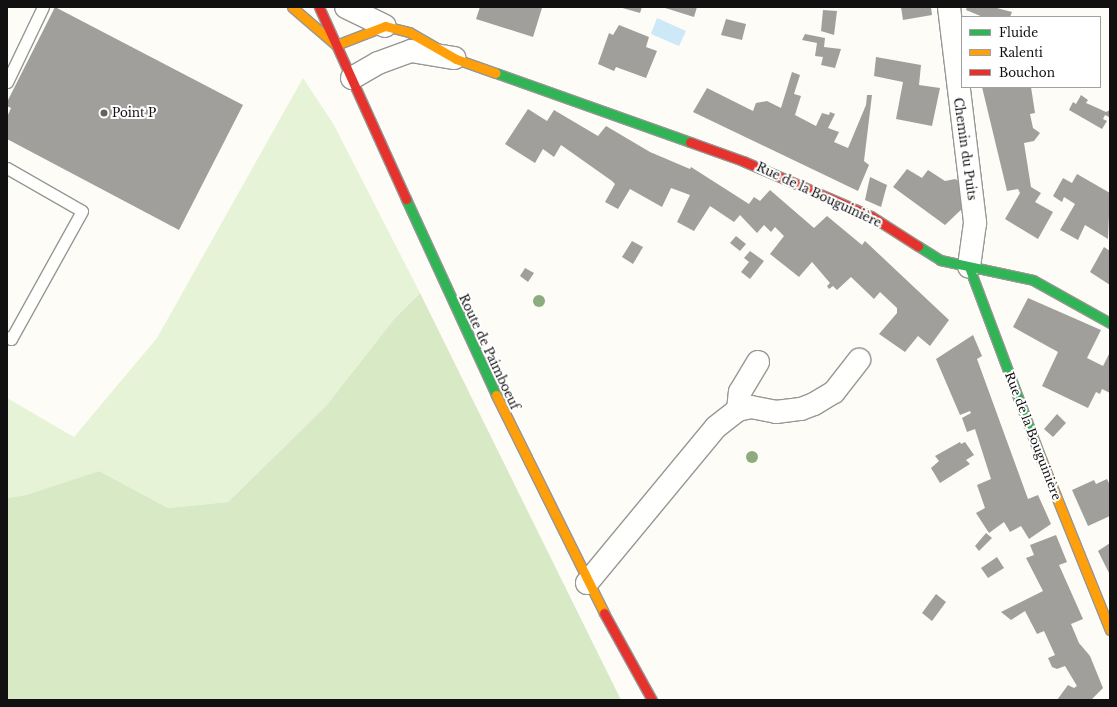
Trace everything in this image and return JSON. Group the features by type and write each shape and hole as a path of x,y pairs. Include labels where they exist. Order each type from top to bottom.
{"street":[{"path":"292,7 336,45 385,26"},
{"name":"Route de Paimboeuf","path":"318,7 352,78 477,355 587,583 652,700"},
{"name":"Rue de la Bouguinière","path":"346,7 385,26 409,32 456,59"},
{"name":"Chemin du Puits","path":"949,7 975,223 969,267"},
{"name":"Rue de la Bouguinière","path":"352,78 378,62 411,51 456,59 743,161 871,216 940,260 969,267 1030,431 1110,630"},
{"path":"969,267 1033,280 1110,323"},
{"path":"587,583 716,427 738,410 751,407 776,412 801,409 814,404 834,392 860,360"},
{"path":"738,410 740,392 758,362"}],"lane":[{"path":"7,82 43,7"},
{"path":"7,168 82,211 11,339 7,337"}],"green space":[{"path":"303,78 334,125 420,293 395,318 326,406 228,502 168,508 99,471 26,495 7,498 7,398 74,437 157,338"},
{"path":"420,293 621,700 7,700 7,498 26,495 99,471 168,508 228,502 326,406 395,318"}],"water":[{"path":"657,18 686,31 679,46 651,34"}],"building":[{"path":"55,7 243,105 179,230 7,139 7,117 11,108 7,106 7,102"},
{"path":"480,7 542,8 533,37 476,19"},
{"path":"619,7 642,7 640,13"},
{"path":"662,7 697,7 694,17"},
{"path":"901,7 931,7 932,15 903,20"},
{"path":"967,7 993,7 1012,12 1010,16 981,16 966,10"},
{"path":"823,10 837,11 834,35 821,31"},
{"path":"726,19 746,24 742,40 721,35"},
{"path":"619,25 649,37 646,47 657,51 646,78 616,67 614,71 598,64 609,33 613,35"},
{"path":"805,34 825,38 824,47 841,49 835,68 821,65 823,57 815,56 817,43 802,40"},
{"path":"876,57 921,65 919,85 940,88 932,126 896,119 903,82 874,76"},
{"path":"792,72 800,75 794,94 801,96 795,115 816,126 822,113 829,115 830,112 835,114 828,128 839,132 834,142 848,148 866,105 867,95 872,95 864,161 869,165 858,191 693,112 707,88 753,111 756,103 767,101 781,108"},
{"path":"982,88 1031,88 1035,113 1030,114 1033,128 1040,133 1034,141 1024,143 1031,187 1041,193 1035,202 1053,212 1038,239 1005,219 1020,193 1018,189 1007,191"},
{"path":"1081,95 1088,100 1086,103 1106,112 1110,110 1109,117 1105,115 1103,119 1107,121 1102,129 1069,110 1073,102 1076,104"},
{"path":"528,109 547,121 554,110 598,136 606,126 650,152 690,169 691,167 749,204 754,197 760,201 770,190 814,228 827,216 862,245 865,241 949,320 930,346 918,336 905,352 879,334 897,313 897,308 880,292 874,299 851,277 837,290 833,286 829,289 827,286 830,283 812,262 799,277 770,254 784,236 775,227 771,232 764,225 757,233 740,215 734,222 710,206 694,231 677,222 690,195 671,188 662,207 630,189 618,209 605,202 615,184 561,145 554,157 543,149 535,163 505,144"},
{"path":"907,169 922,178 928,170 945,181 955,179 961,182 964,207 945,225 893,187"},
{"path":"1077,174 1110,193 1108,239 1085,225 1078,240 1060,230 1075,204 1064,197 1062,202 1053,196 1063,178 1072,183"},
{"path":"870,177 887,185 881,207 865,200"},
{"path":"736,236 746,244 740,251 730,243"},
{"path":"632,241 643,247 633,264 622,257"},
{"path":"1104,247 1110,251 1110,285 1090,272"},
{"path":"750,251 764,261 750,279 741,272 749,262 744,258"},
{"path":"525,268 534,273 528,282 520,276"},
{"path":"1028,298 1101,330 1087,358 1103,366 1110,352 1110,393 1102,389 1100,394 1096,392 1088,408 1042,386 1058,352 1013,327"},
{"path":"973,335 982,356 977,359 1028,499 1038,495 1051,524 1029,539 1021,526 1010,532 1004,522 989,533 976,513 985,508 977,485 991,479 975,429 967,432 962,418 971,413 970,411 960,415 936,359"},
{"path":"1057,414 1066,423 1053,437 1044,429"},
{"path":"960,442 961,444 965,442 974,455 966,460 970,464 940,483 931,468 939,461 935,456"},
{"path":"1107,479 1110,485 1110,516 1088,526 1072,490 1094,480 1096,484"},
{"path":"986,533 992,538 979,551 975,546"},
{"path":"1056,535 1067,562 1059,565 1083,619 1071,624 1079,643 1090,656 1103,688 1091,700 1057,700 1068,685 1074,688 1077,686 1065,666 1057,669 1052,667 1048,658 1055,655 1044,631 1037,634 1025,611 1011,620 1001,612 1043,591 1026,558 1034,555 1030,545"},
{"path":"1110,543 1110,575 1098,551"},
{"path":"997,557 1004,568 988,578 981,568"},
{"path":"936,594 946,602 932,621 922,613"}],"traffic: fast":[{"path":"496,73 690,142"},
{"path":"406,199 496,395"},
{"path":"918,246 940,260 1033,280 1110,323"},
{"path":"969,267 1042,461"}],"traffic: slow":[{"path":"292,7 336,45 385,26 409,32 456,59 496,73"},
{"path":"496,395 604,613"},
{"path":"1042,461 1110,630"}],"traffic: jam":[{"path":"319,7 406,199"},
{"path":"690,142 743,161 871,216 918,246"},
{"path":"604,613 652,700"}],"place":[{"name":"Point P","path":"104,113"}]}
